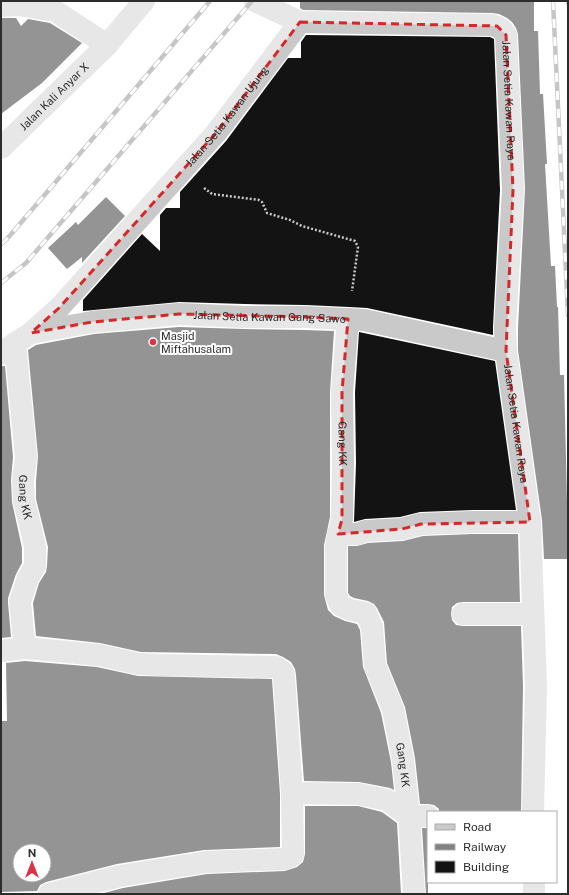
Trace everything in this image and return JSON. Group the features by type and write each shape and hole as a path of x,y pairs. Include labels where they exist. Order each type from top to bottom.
{"street":[{"name":"Jalan Kali Anyar X","path":"1,148 107,45 144,1"},
{"path":"255,1 300,22"},
{"path":"1,6 18,5 55,10 107,45"},
{"name":"Jalan Setia Kawan Raya","path":"300,22 492,25 503,30 506,35 513,190 505,328 506,351 530,522 536,687 533,811"},
{"name":"Jalan Setia Kawan Ujung","path":"16,343 59,308 216,133 300,22"},
{"name":"Jalan Setia Kawan Gang Sawo","path":"16,343 92,322 179,314 245,318 305,317 364,320 506,351"},
{"name":"Gang KK","path":"348,319 342,392 342,519 336,545 336,595 340,605 350,610 366,613 372,627 375,666 393,709 403,760 418,816"},
{"name":"Gang KK","path":"16,343 26,457 23,481 24,501 34,547 34,566 28,578 20,602 25,648"},
{"path":"338,534 357,534 366,531 402,529 421,524 530,522"},
{"path":"463,614 533,614"},
{"path":"1,651 25,648 99,655 159,665 276,667 283,672 284,677 292,793 292,856 285,859 206,862 120,876 49,894"},
{"path":"292,793 359,794 387,800 418,816 414,894"},
{"path":"534,883 534,894"}],"path":[{"path":"182,170 212,194 258,200 262,202 267,213 290,220 302,226 355,241 358,247 348,319"}],"highlighted area":[{"path":"300,22 497,26 506,35 513,190 506,351 530,522 421,524 402,529 338,534 342,519 342,392 348,319 179,314 92,322 31,333 59,308 216,133"}],"building":[{"path":"300,1 534,1 534,31 538,31 540,94 543,94 547,164 545,164 551,266 555,266 560,375 564,375 568,501 568,559 544,559 542,520 518,350 525,189 518,34 516,28 507,18 499,14 492,13 303,10 300,8"},
{"path":"1,18 16,18 21,26 28,19 50,23 82,43 42,83 1,114"},
{"path":"306,35 490,37 494,39 500,190 493,335 367,308 179,302 83,311 83,300 142,234 160,251 160,215 166,208 180,208 180,192 226,141 288,58 301,58 301,42"},
{"path":"106,197 125,216 82,263 82,257 67,269 48,248 76,222 78,225"},
{"path":"179,327 334,331 330,392 330,517 324,545 324,595 328,610 334,616 357,624 360,630 363,667 381,713 391,762 394,790 359,782 304,781 295,669 291,662 283,657 276,654 141,652 100,643 36,636 33,603 39,583 46,572 48,547 36,499 38,456 28,350 36,345 94,334"},
{"path":"359,332 495,361 516,510 420,512 400,517 365,519 354,522 356,463 355,392"},
{"path":"1,366 5,366 13,457 11,480 12,502 22,548 22,563 16,574 8,598 11,637 1,638"},
{"path":"518,534 520,602 457,603 452,607 451,614 452,620 456,625 521,626 523,687 521,811 439,811 439,809 434,805 420,804 415,758 405,707 387,663 384,622 374,604 354,598 348,593 348,546 403,541 423,536"},
{"path":"25,661 97,667 138,676 272,679 280,794 280,847 204,850 117,864 52,880 52,843 12,843 12,883 44,883 40,885 37,891 1,892 1,721 7,721 6,663"},
{"path":"305,806 358,806 382,812 397,823 401,894 100,894 123,888 207,874 285,871 297,867 303,862 305,854"},
{"path":"422,828 427,828 428,894 426,894"}],"railway":[{"path":"1,244 7,239 210,1"},
{"path":"1,283 26,263 252,1"},
{"path":"553,1 568,315"}],"place":[{"name":"Masjid Miftahusalam","path":"153,342"}]}
